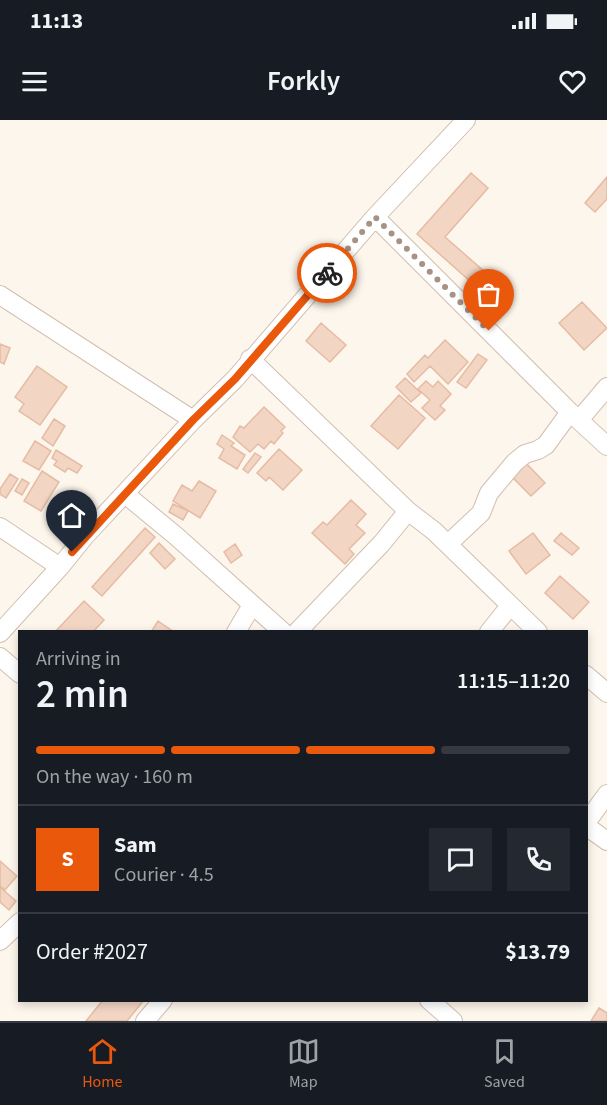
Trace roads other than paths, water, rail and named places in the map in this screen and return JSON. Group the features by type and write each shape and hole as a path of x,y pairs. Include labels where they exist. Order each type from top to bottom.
{"street":[{"path":"0,633 85,536 193,420 235,379 375,217 466,120"},
{"path":"375,217 607,446"},
{"path":"0,295 193,420"},
{"path":"250,359 408,511 448,544 536,630"},
{"path":"448,544 481,513 489,493 515,462 525,454 546,445 565,422 607,387"},
{"path":"125,494 176,536 281,630"},
{"path":"299,630 382,543 408,511"},
{"path":"0,527 60,567"},
{"path":"237,630 252,605"},
{"path":"491,630 510,606"},
{"path":"0,657 18,672"},
{"path":"588,677 607,693"},
{"path":"588,821 607,794"},
{"path":"588,826 607,841"},
{"path":"0,941 18,924"},
{"path":"145,1021 162,1002"}]}
